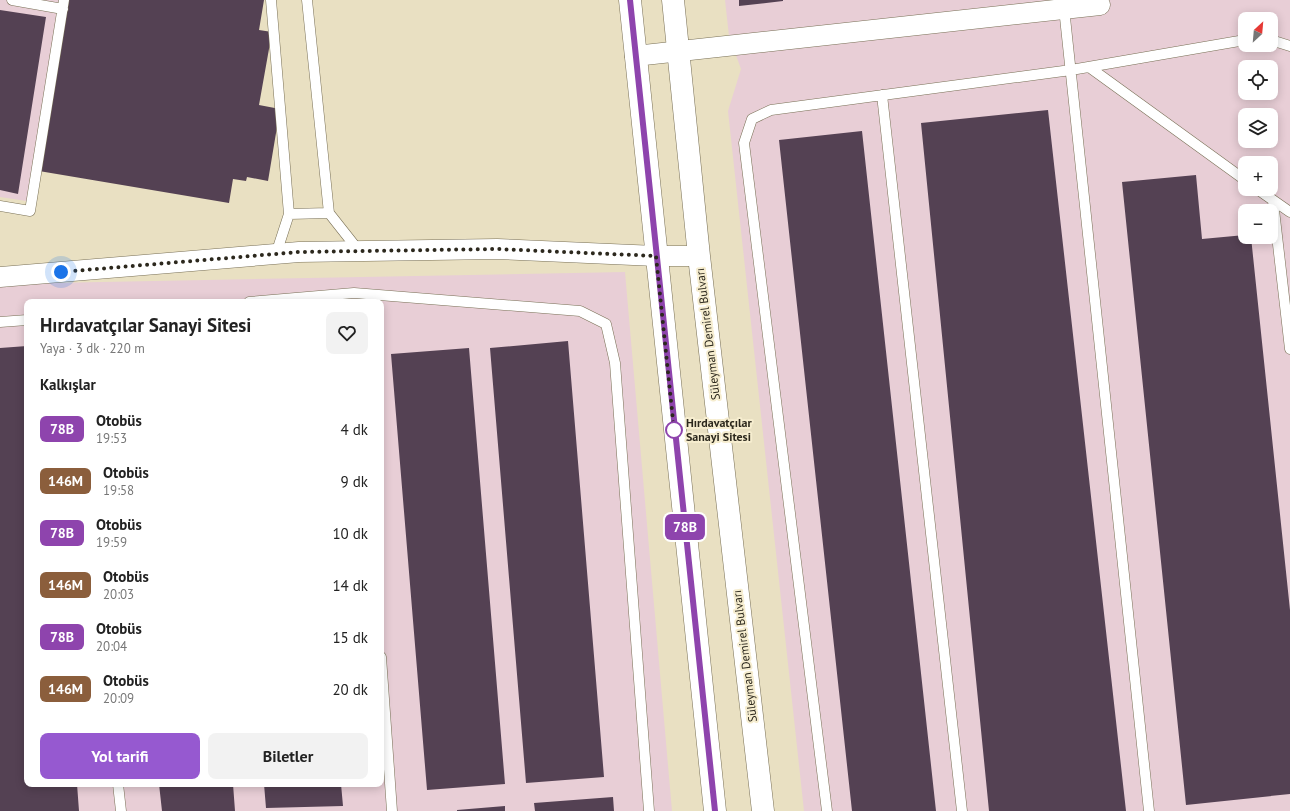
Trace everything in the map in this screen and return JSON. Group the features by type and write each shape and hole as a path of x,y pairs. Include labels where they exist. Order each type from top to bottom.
{"main road":[{"path":"630,0 715,811"},
{"name":"Süleyman Demirel Bulvarı","path":"673,0 699,256 764,811"}],"street":[{"path":"636,56 1100,5"},
{"path":"0,277 299,252 497,249 656,256 699,256"}],"lane":[{"path":"0,206 30,211 64,4 12,0"},
{"path":"271,0 289,214 276,254"},
{"path":"307,0 329,213 359,251"},
{"path":"1064,8 1149,811"},
{"path":"827,811 744,143 752,119 771,110 1071,70 1238,41"},
{"path":"1278,42 1290,46"},
{"path":"1088,67 1238,175"},
{"path":"882,95 962,811"},
{"path":"1267,196 1290,212"},
{"path":"1273,200 1290,349"},
{"path":"289,214 329,213"},
{"path":"328,299 371,299"},
{"path":"384,300 580,311 606,324 615,364 649,811"},
{"path":"0,322 24,320"},
{"path":"384,699 392,811"},
{"path":"118,787 121,811"}],"shaded area":[{"path":"0,0 67,0 33,202 0,197"},
{"path":"725,0 1290,0 1290,811 804,811 728,111 741,69 729,36"},
{"path":"625,272 672,811 0,811 0,284"}],"building":[{"path":"68,0 264,0 259,30 272,32 259,105 280,109 268,181 247,177 246,181 233,179 229,203 39,171"},
{"path":"739,0 783,0 783,1 739,6"},
{"path":"0,10 46,17 18,194 0,190"},
{"path":"1048,110 1126,811 989,811 921,123"},
{"path":"862,131 936,811 852,811 779,140"},
{"path":"1196,175 1202,239 1238,236 1238,244 1252,244 1290,610 1290,794 1186,805 1122,182"},
{"path":"568,341 604,777 526,783 490,348"},
{"path":"24,346 24,787 77,787 79,811 0,811 0,348"},
{"path":"469,348 505,784 427,790 391,354"},
{"path":"159,787 233,787 235,811 162,811"},
{"path":"264,787 341,787 343,806 266,808"},
{"path":"613,797 614,811 535,811 534,803"},
{"path":"505,806 505,811 457,811 457,810"}],"bus line":[{"name":"78B","path":"630,0 715,811"}],"place":[{"name":"Hırdavatçılar Sanayi Sitesi","path":"674,430"}],"route":[{"path":"61,272 299,252 497,249 656,256 674,430"}]}
